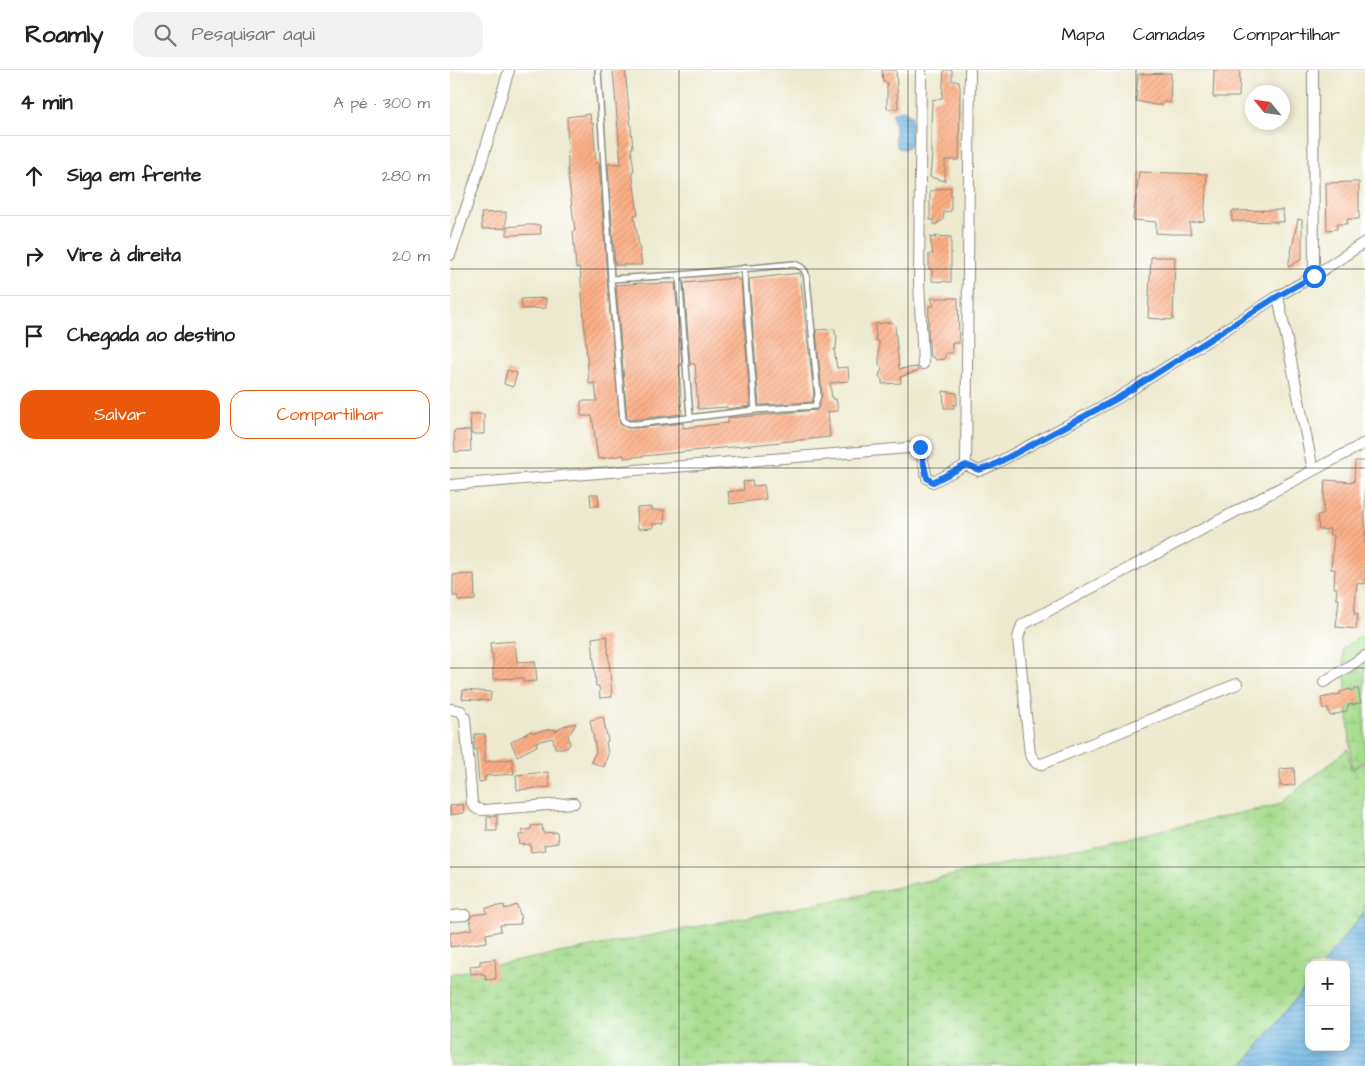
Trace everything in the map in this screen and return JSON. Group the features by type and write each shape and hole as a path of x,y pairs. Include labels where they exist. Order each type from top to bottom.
{"street":[{"path":"450,255 479,170 509,70"},
{"path":"921,70 919,282 923,364"},
{"path":"966,465 970,70"},
{"path":"1313,70 1314,276"},
{"path":"450,484 920,447 927,478 933,482 966,465 979,470 992,466 1118,398 1278,296 1314,276 1365,242"},
{"path":"1278,296 1313,470"},
{"path":"1237,684 1042,764 1036,763 1030,754 1018,638 1022,626 1035,618 1365,442"},
{"path":"1324,682 1365,656"},
{"path":"450,709 461,712 467,724 472,803 474,808 484,810 574,803"},
{"path":"450,916 465,915"}],"lane":[{"path":"598,70 611,279 623,421 628,424 636,424 755,410 815,406 818,395 806,273 802,267 794,264 679,275 611,279"},
{"path":"744,268 755,410"},
{"path":"679,275 690,417"}],"green space":[{"path":"1365,634 1365,760 1352,769 1343,648"},
{"path":"1348,749 1351,771 1365,762 1365,910 1325,961 1305,961 1305,987 1242,1066 450,1066 450,974 847,898 1278,805"}],"water":[{"path":"904,110 912,116 911,145 904,149 898,148 896,143 893,112"},
{"path":"1365,911 1365,1066 1243,1066 1305,987 1305,1051 1350,1051 1350,961 1325,961"}],"building":[{"path":"613,70 625,70 633,148 631,148 634,171 632,171 638,215 634,215 642,265 615,265 608,164 621,164"},
{"path":"882,70 896,70 898,108 887,109 887,82 883,82"},
{"path":"944,70 952,70 952,81 959,81 960,88 959,160 945,160 945,181 930,177 932,100 942,98"},
{"path":"1214,70 1240,70 1239,97 1213,97"},
{"path":"1171,73 1170,103 1164,102 1162,105 1155,105 1136,101 1138,74"},
{"path":"590,114 591,123 593,123 596,163 599,163 620,424 628,428 637,428 683,423 683,428 728,423 728,418 817,410 822,395 816,330 835,329 837,336 836,349 834,349 837,368 848,367 849,381 830,383 832,399 836,399 838,411 828,412 830,437 624,458 624,455 598,459 592,416 581,416 581,401 597,401 595,383 589,384 580,268 576,268 573,231 575,231 568,175 567,117"},
{"path":"1139,172 1207,174 1204,221 1189,223 1191,234 1171,234 1156,233 1156,222 1133,220"},
{"path":"1359,182 1359,219 1347,219 1347,224 1337,224 1337,229 1327,230 1326,183"},
{"path":"951,187 951,211 944,212 943,220 934,225 934,220 930,220 930,191"},
{"path":"1283,210 1284,222 1232,221 1232,211"},
{"path":"506,212 506,228 482,229 481,213"},
{"path":"1298,219 1302,220 1302,259 1288,267"},
{"path":"540,225 541,234 507,235 507,227"},
{"path":"935,236 951,237 951,282 932,281 932,270 929,269 929,254 933,254 930,237 936,238"},
{"path":"1151,257 1175,257 1173,320 1148,318"},
{"path":"800,273 814,395 812,402 759,405 749,279"},
{"path":"737,278 741,280 750,406 727,409 727,407 698,409 695,364 690,364 684,283"},
{"path":"675,283 682,365 679,365 682,414 629,420 627,418 616,285"},
{"path":"546,298 546,308 522,309 521,299"},
{"path":"931,298 958,298 959,343 952,343 952,353 946,353 944,359 935,360 933,357 930,357 929,306 934,306"},
{"path":"892,322 895,326 899,369 917,367 918,371 900,377 901,383 882,384 879,376 882,368 879,364 879,341 876,341 875,324"},
{"path":"507,370 517,373 513,387 504,384"},
{"path":"943,391 957,393 957,405 954,404 954,408 944,408"},
{"path":"470,414 484,414 484,434 471,434"},
{"path":"470,430 471,451 455,452 454,431"},
{"path":"1355,461 1365,461 1365,584 1357,583 1354,614 1358,614 1356,629 1336,627 1339,599 1336,599 1337,588 1334,588 1335,569 1331,569 1334,535 1329,535 1330,529 1319,530 1317,515 1323,514 1325,480 1354,482"},
{"path":"752,481 753,486 764,485 766,499 730,504 728,492 744,490 743,482"},
{"path":"590,494 598,494 599,506 591,506"},
{"path":"652,507 652,510 664,510 665,523 653,524 653,528 638,529 637,508"},
{"path":"474,574 475,600 458,601 458,596 453,596 453,575"},
{"path":"607,636 612,697 600,698 599,686 596,686 592,638"},
{"path":"515,641 517,662 535,661 537,681 523,682 523,678 493,679 493,654 491,654 490,643"},
{"path":"1358,688 1361,703 1348,705 1347,711 1330,716 1328,708 1323,709 1321,698"},
{"path":"463,690 491,692 490,701 462,699"},
{"path":"603,717 608,741 606,742 608,754 604,767 591,762 596,751 590,720"},
{"path":"576,723 568,735 570,744 567,748 555,748 553,738 536,742 537,746 517,756 511,742 531,731 532,733 555,729 555,732 563,726"},
{"path":"475,734 485,734 485,762 512,759 514,774 485,776 485,781 479,782 476,749 474,749"},
{"path":"1294,768 1295,785 1280,786 1280,769"},
{"path":"548,772 550,787 517,790 516,775"},
{"path":"463,804 464,813 450,815 450,806"},
{"path":"497,816 497,831 487,831 487,817"},
{"path":"542,825 543,833 557,832 558,843 544,845 545,850 531,852 530,844 520,845 519,835 523,835 522,831 531,829 531,826"},
{"path":"504,905 505,909 517,905 521,924 500,925 501,931 486,934 487,942 450,947 450,933 472,929 470,919 472,915 487,913 486,908"},
{"path":"495,959 496,979 486,980 485,974 482,975 482,973 471,974 470,966 480,965 480,961"}],"route":[{"path":"920,447 927,478 933,482 966,465 979,470 992,466 1118,398 1278,296 1314,276"}]}
